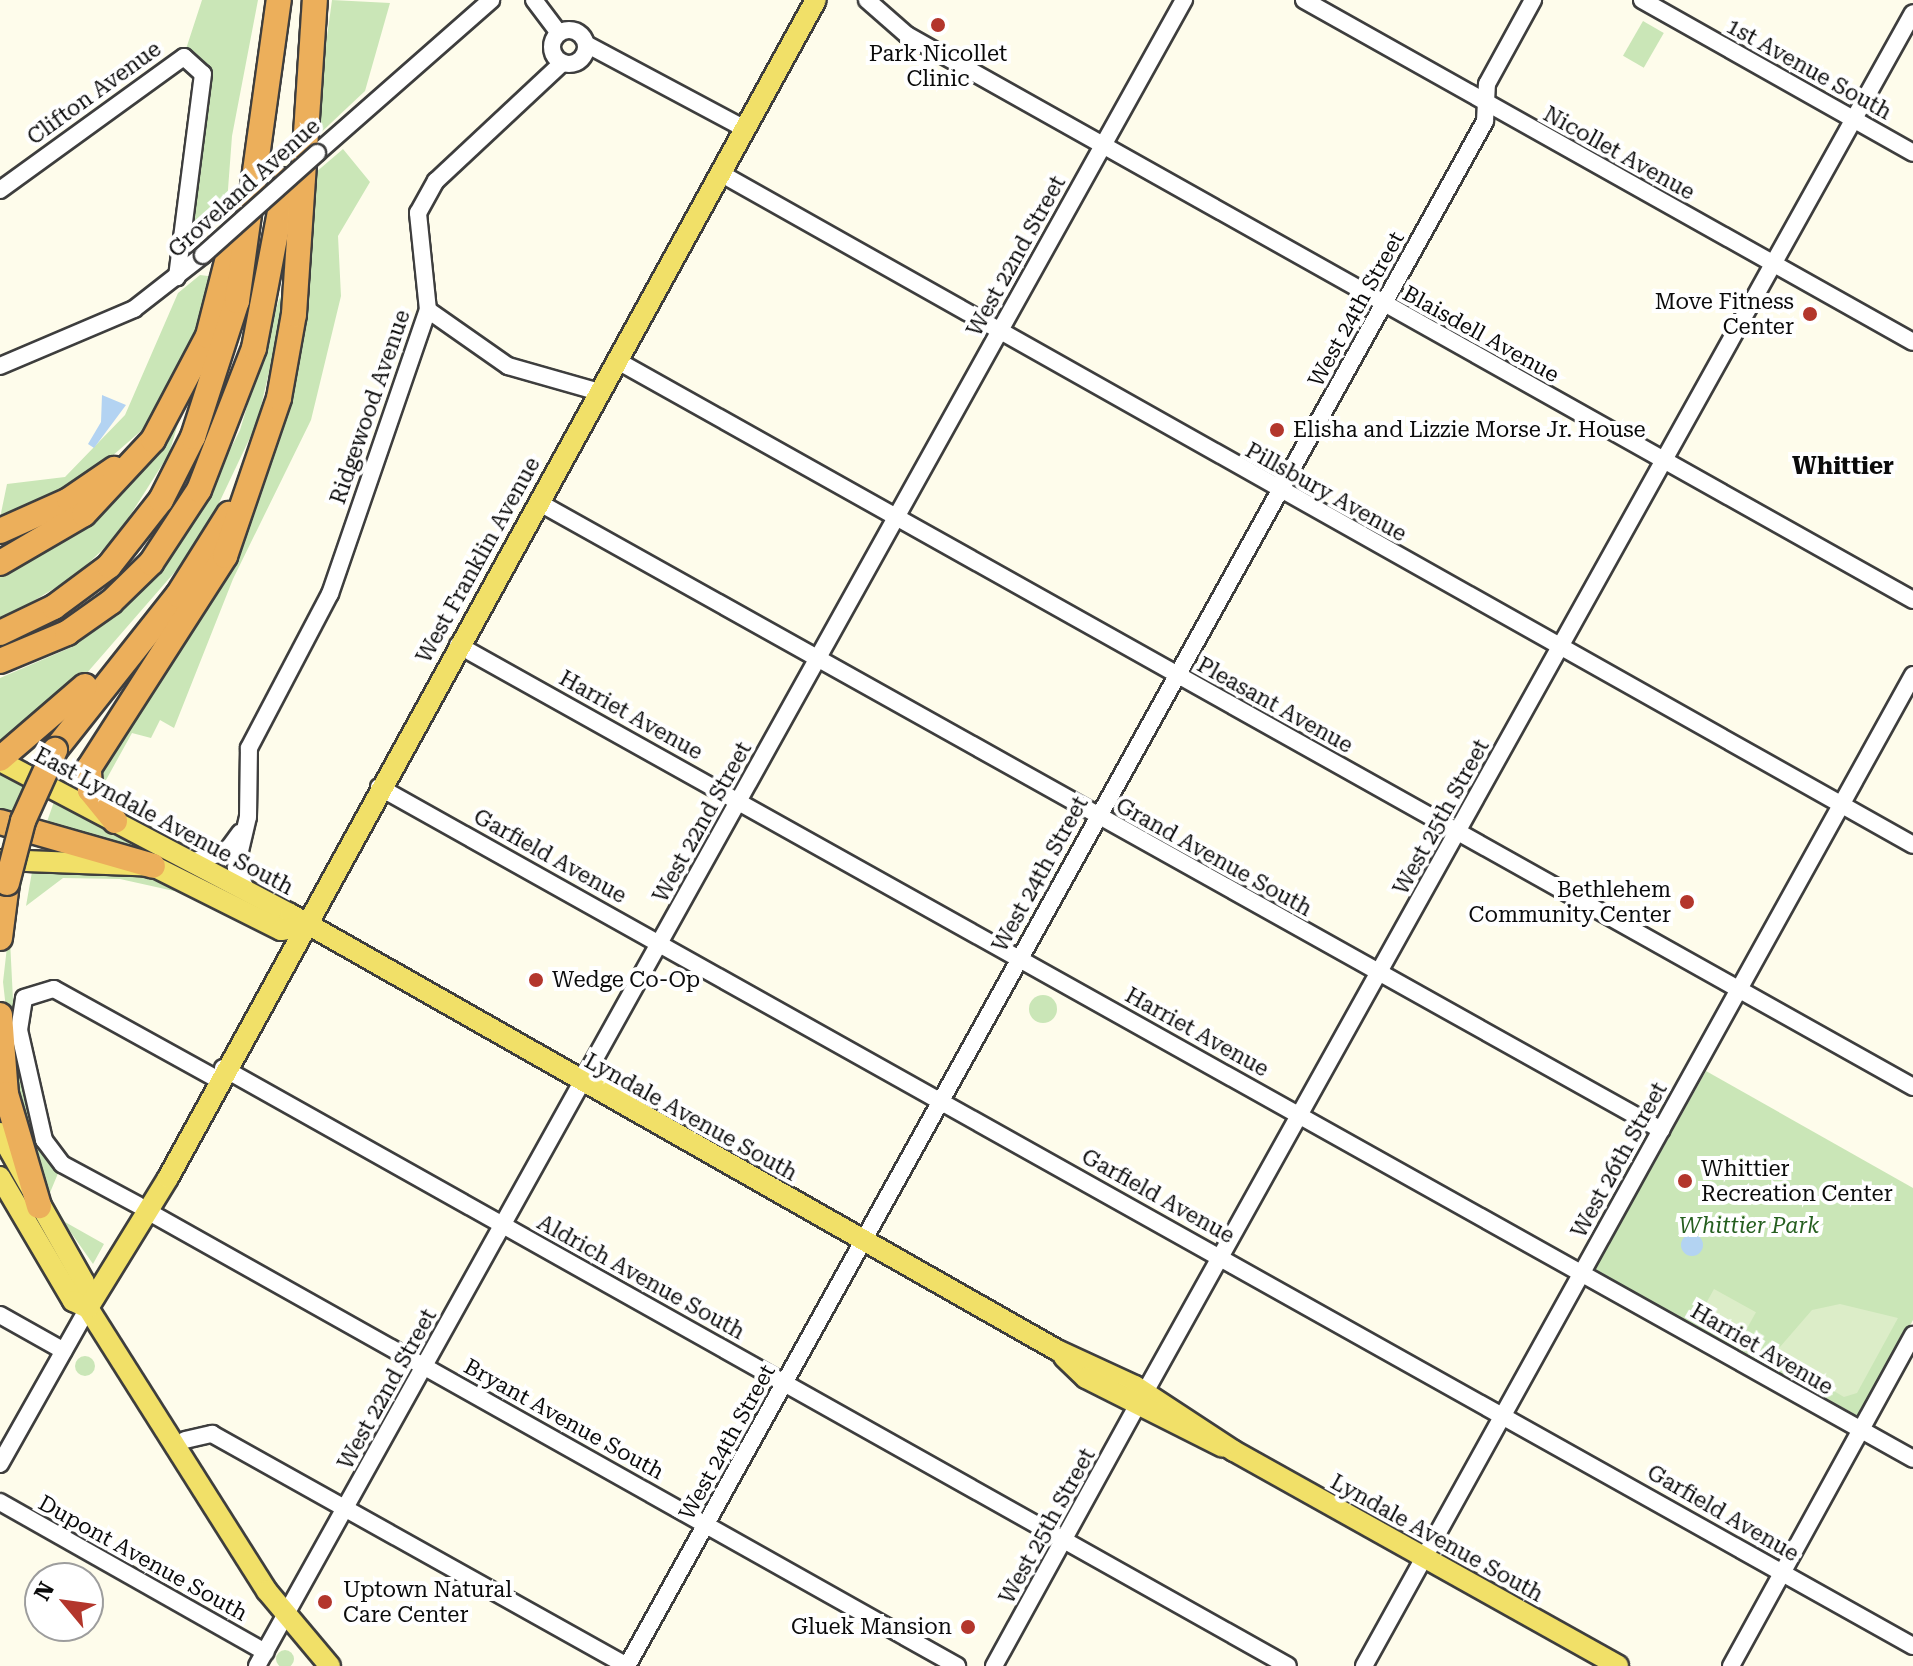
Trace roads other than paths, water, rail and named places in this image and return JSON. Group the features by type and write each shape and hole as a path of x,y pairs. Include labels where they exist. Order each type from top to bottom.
{"highway":[{"path":"0,563 108,492 153,440 189,378 220,297 279,0"},
{"path":"0,633 54,607 109,566 161,500 193,437 237,301 279,0"},
{"path":"115,821 89,787 89,768 225,556 256,482 287,360 315,0"},
{"path":"0,661 67,633 118,596 159,552 208,473 264,307 315,0"},
{"path":"0,938 4,872 55,750 178,595 220,530 257,456 287,360"},
{"path":"0,531 112,471 152,431 189,378"},
{"path":"0,760 32,737 165,602 220,530"},
{"path":"0,822 153,866"},
{"path":"0,1015 6,1094 39,1206"}],"main road":[{"name":"West Franklin Avenue","path":"88,1308 816,0"},
{"name":"East Lyndale Avenue South","path":"0,760 194,861 302,927"},
{"path":"4,872 153,866 281,930 302,927"},
{"name":"Lyndale Avenue South","path":"302,927 1057,1350 1086,1378 1141,1399 1618,1666"},
{"path":"0,1133 84,1282 88,1308 287,1612 317,1666"},
{"path":"0,1177 73,1301 88,1308"},
{"path":"152,1404 185,1440 276,1583 287,1612 330,1666"}],"street":[{"name":"Groveland Avenue","path":"0,366 106,324 177,277 491,0"},
{"path":"534,0 559,33"},
{"name":"Blaisdell Avenue","path":"867,0 907,35 1913,600"},
{"name":"West 22nd Street","path":"261,1659 1184,0"},
{"name":"Nicollet Avenue","path":"1304,0 1913,342"},
{"name":"West 24th Street","path":"627,1666 1485,121 1487,84 1533,0"},
{"name":"1st Avenue South","path":"1642,0 1913,153"},
{"name":"West 25th Street","path":"994,1666 1913,13"},
{"path":"559,33 575,31 586,44 745,129"},
{"path":"559,33 552,52 562,63 581,60 586,44"},
{"name":"Clifton Avenue","path":"0,190 184,57 203,74 177,277"},
{"name":"Ridgewood Avenue","path":"247,891 236,868 248,800 249,748 330,594 428,310 418,213 436,181 562,63"},
{"name":"Pillsbury Avenue","path":"720,173 998,335 1913,845"},
{"path":"428,310 508,366 599,392"},
{"name":"Pleasant Avenue","path":"616,360 1913,1087"},
{"name":"Grand Avenue South","path":"538,502 1656,1128"},
{"name":"Harriet Avenue","path":"458,645 1913,1459"},
{"name":"West 26th Street","path":"1364,1666 1582,1272 1656,1128 1738,989 1913,675"},
{"name":"Garfield Avenue","path":"379,787 660,941 1913,1646"},
{"name":"Ridgewood Avenue","path":"194,861 231,848 248,800"},
{"name":"Aldrich Avenue South","path":"54,989 220,1073 503,1224 1288,1666"},
{"name":"Bryant Avenue South","path":"54,989 24,998 18,1018 44,1140 62,1164 957,1666"},
{"name":"West Franklin Avenue","path":"0,1464 88,1308"},
{"path":"0,1315 64,1351"},
{"path":"1731,1666 1913,1335"},
{"path":"185,1440 212,1434 627,1666"},
{"name":"Dupont Avenue South","path":"0,1502 261,1659"}],"water":[{"path":"102,395 126,405 94,448 88,444 101,422"},
{"path":"1692,1234 1700,1237 1703,1245 1700,1253 1692,1256 1684,1253 1681,1245 1684,1237"}],"place":[{"name":"Park Nicollet Clinic","path":"938,25"},
{"name":"Move Fitness Center","path":"1810,314"},
{"name":"Elisha and Lizzie Morse Jr. House","path":"1277,430"},
{"name":"Bethlehem Community Center","path":"1687,902"},
{"name":"Wedge Co-Op","path":"536,980"},
{"name":"Whittier Recreation Center","path":"1685,1181"},
{"name":"Uptown Natural Care Center","path":"325,1602"},
{"name":"Gluek Mansion","path":"968,1627"}],"district":[{"name":"Whittier","path":"1843,467"}],"park label":[{"name":"Whittier Park","path":"1749,1226"}]}
